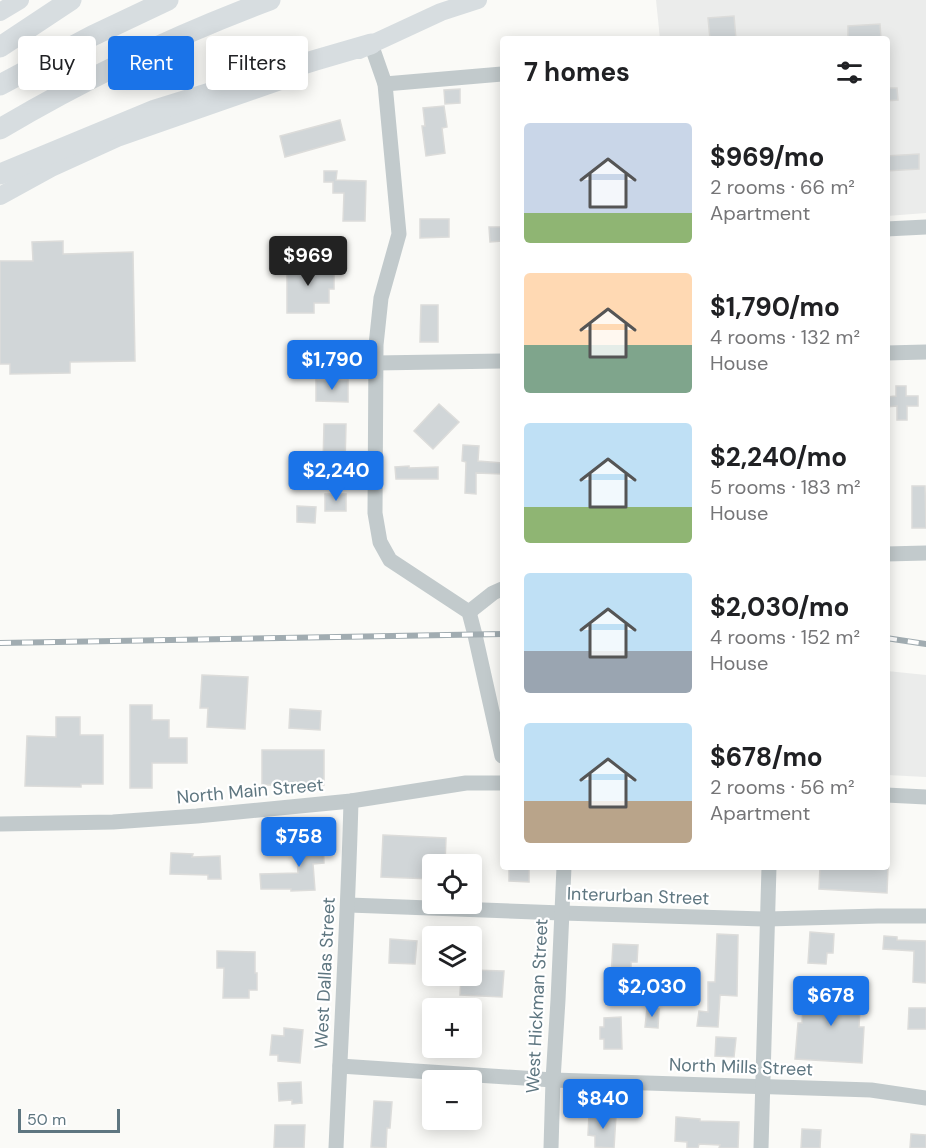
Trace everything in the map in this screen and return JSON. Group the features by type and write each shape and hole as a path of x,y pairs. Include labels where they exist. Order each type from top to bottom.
{"highway":[{"path":"0,47 71,0"},
{"path":"0,85 85,39 168,0"},
{"path":"0,129 132,58 270,0"},
{"path":"0,174 155,110 371,44"}],"main road":[{"path":"0,12 20,0"},
{"path":"0,196 51,168 117,138 296,76 441,12 478,0"}],"street":[{"path":"371,44 385,84 399,234 381,298 375,363 375,513 380,542 390,560 469,612 500,747"},
{"path":"385,84 500,74"},
{"path":"890,229 926,226"},
{"path":"890,353 926,352"},
{"path":"375,363 500,361"},
{"path":"890,554 926,553"},
{"path":"469,612 500,590"},
{"name":"North Main Street","path":"0,824 113,822 197,816 351,801 466,783 500,783"},
{"path":"890,795 926,797"},
{"name":"West Dallas Street","path":"336,1148 349,904 351,801"},
{"name":"West Hickman Street","path":"550,1148 564,870"},
{"path":"761,1148 769,870"},
{"name":"Interurban Street","path":"349,904 767,919 926,916"},
{"name":"North Mills Street","path":"340,1066 553,1080 871,1090 926,1098"}],"shaded area":[{"path":"656,0 926,0 926,213 890,216 890,36 660,36"},
{"path":"890,671 926,675 926,777 890,775"}],"building":[{"path":"734,16 736,36 710,36 708,18"},
{"path":"880,24 881,36 848,36 848,26"},
{"path":"890,88 897,88 898,100 890,101"},
{"path":"460,89 460,103 445,104 444,90"},
{"path":"444,106 447,127 442,128 445,153 426,156 422,126 425,126 423,108"},
{"path":"340,120 345,140 285,157 280,136"},
{"path":"919,154 919,169 890,171 890,156"},
{"path":"324,171 337,171 336,180 366,181 365,221 343,221 344,193 333,193 333,182 324,182"},
{"path":"420,219 449,219 449,237 420,238"},
{"path":"489,227 500,227 500,241 490,242"},
{"path":"63,241 63,254 133,252 135,361 70,362 70,373 10,374 10,364 0,364 0,261 33,261 32,242"},
{"path":"287,265 334,265 334,289 329,289 329,303 314,303 314,313 287,313"},
{"path":"421,305 438,305 438,342 420,342"},
{"path":"316,380 348,380 348,402 316,401"},
{"path":"896,386 906,386 906,396 918,396 918,406 907,406 907,420 897,420 897,406 890,407 890,397 896,396"},
{"path":"439,404 459,422 433,449 414,431"},
{"path":"324,424 346,424 345,465 323,464"},
{"path":"463,445 479,446 478,461 500,463 500,474 476,473 476,494 465,493 466,462 462,461"},
{"path":"409,466 409,468 438,467 438,479 396,479 395,467"},
{"path":"912,486 925,486 926,528 912,528"},
{"path":"325,494 346,494 346,511 325,511"},
{"path":"297,506 316,507 315,523 297,522"},
{"path":"202,675 248,677 245,729 207,727 208,708 200,708"},
{"path":"130,705 152,705 152,720 169,720 169,738 187,738 187,763 152,763 152,788 130,788"},
{"path":"290,709 321,711 320,730 289,728"},
{"path":"56,717 80,717 80,735 103,735 103,784 81,784 81,787 25,786 27,736 56,737"},
{"path":"262,750 324,750 324,785 262,785"},
{"path":"383,835 446,838 445,854 422,854 422,879 381,877"},
{"path":"323,837 324,863 313,864 315,890 261,889 260,874 298,873 296,839"},
{"path":"171,853 193,854 192,857 220,856 221,879 208,879 208,875 170,874"},
{"path":"509,870 529,870 529,882 509,881"},
{"path":"820,870 888,870 887,893 819,889"},
{"path":"810,932 834,934 833,953 827,953 826,964 808,963"},
{"path":"717,934 738,935 737,996 720,995 718,1027 697,1026 699,1011 708,1012 708,982 715,982"},
{"path":"884,936 897,937 897,940 926,941 926,983 913,982 914,951 883,949"},
{"path":"390,939 417,941 415,964 389,963"},
{"path":"613,944 638,945 637,962 631,962 631,978 611,978"},
{"path":"217,951 255,952 257,990 249,990 249,998 223,998 224,968 217,968"},
{"path":"482,970 504,971 502,997 460,995 460,986 482,986"},
{"path":"804,989 861,992 859,1027 864,1027 862,1063 795,1059 798,1023 802,1023"},
{"path":"647,1008 659,1009 658,1028 645,1027"},
{"path":"909,1008 926,1008 926,1029 908,1029"},
{"path":"621,1017 622,1049 604,1049 604,1039 600,1039 600,1027 604,1027 604,1018"},
{"path":"284,1028 303,1030 300,1063 278,1061 278,1055 270,1055 272,1035 284,1036"},
{"path":"716,1037 736,1038 734,1057 715,1056"},
{"path":"301,1082 302,1103 292,1104 292,1100 279,1101 278,1083"},
{"path":"374,1101 392,1102 386,1148 371,1147"},
{"path":"589,1114 616,1116 614,1148 595,1147 595,1136 588,1135"},
{"path":"676,1117 700,1119 700,1121 739,1122 738,1148 719,1148 720,1145 699,1144 698,1148 687,1148 687,1142 675,1141"},
{"path":"275,1125 305,1125 304,1148 274,1148"},
{"path":"802,1129 821,1130 820,1148 801,1148"},
{"path":"911,1134 926,1135 926,1148 910,1148"}],"railway":[{"path":"0,643 500,634"},
{"path":"890,639 926,644"}]}
